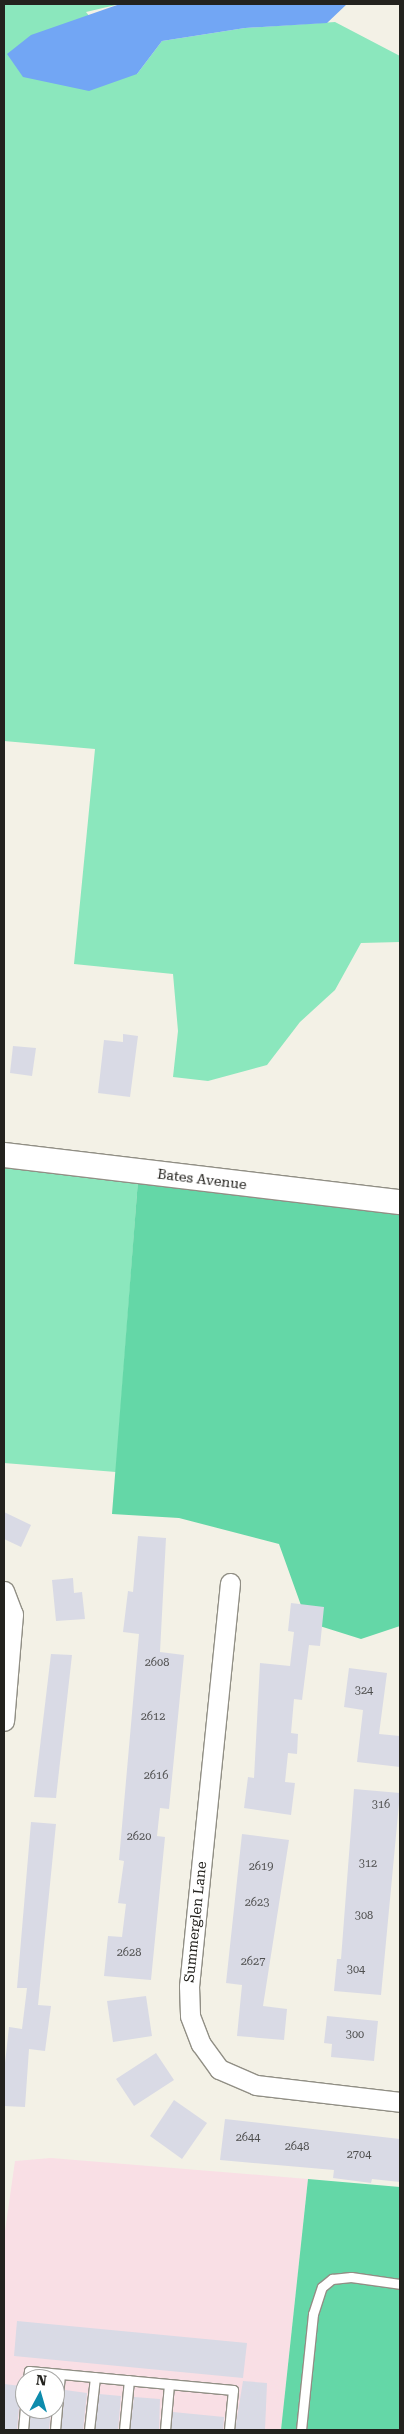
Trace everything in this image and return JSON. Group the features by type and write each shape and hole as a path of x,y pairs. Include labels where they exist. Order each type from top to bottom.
{"street":[{"name":"Bates Avenue","path":"4,1155 400,1202"},
{"name":"Summerglen Lane","path":"230,1584 189,1986 190,2016 201,2044 219,2069 256,2085 400,2102"},
{"path":"4,1591 13,1614 4,1721"}],"lane":[{"path":"301,2430 314,2309 322,2287 332,2279 351,2277 400,2284"},
{"path":"65,2374 232,2390 229,2430"},
{"path":"89,2430 95,2377"},
{"path":"124,2430 129,2380"},
{"path":"165,2430 169,2384"}],"shaded area":[{"path":"51,2158 308,2179 281,2430 4,2430 4,2238 15,2161"}],"green space":[{"path":"4,4 120,4 86,12 137,74 162,41 245,28 335,22 400,56 400,942 361,943 335,990 300,1022 267,1065 208,1081 173,1077 178,1031 173,974 74,964 95,749 4,741"},
{"path":"4,1166 138,1180 116,1472 4,1463"},
{"path":"138,1180 400,1211 400,1626 361,1639 307,1622 279,1544 179,1518 112,1514"},
{"path":"308,2179 400,2187 400,2430 281,2430"}],"water":[{"path":"120,4 347,4 327,23 245,28 162,41 137,74 89,91 23,77 7,54 31,35"}],"building":[{"path":"123,1034 138,1036 130,1097 98,1093 104,1040 123,1042"},
{"path":"13,1046 36,1048 32,1076 10,1073"},
{"path":"4,1512 31,1525 21,1547 4,1539"},
{"path":"138,1536 166,1538 160,1652 184,1655 169,1809 160,1808 157,1836 165,1837 151,1980 104,1976 108,1936 122,1937 126,1904 118,1903 124,1861 119,1860 139,1634 123,1632 128,1591 133,1592"},
{"path":"73,1578 74,1593 82,1592 85,1619 56,1621 52,1580"},
{"path":"291,1603 324,1607 320,1646 309,1645 302,1700 294,1699 291,1733 298,1734 297,1754 288,1753 285,1782 295,1783 291,1815 244,1808 248,1777 254,1778 260,1663 290,1666 294,1632 288,1631"},
{"path":"51,1654 72,1655 56,1798 34,1797"},
{"path":"349,1668 387,1673 379,1734 400,1736 400,1767 357,1762 363,1710 344,1707"},
{"path":"354,1789 400,1793 381,1995 334,1991 337,1959 341,1959"},
{"path":"31,1822 56,1824 38,2005 51,2006 45,2051 29,2049 25,2107 4,2106 4,2072 9,2027 22,2029 27,1988 17,1988"},
{"path":"242,1834 289,1840 263,2006 287,2009 284,2040 237,2036 242,1985 226,1983"},
{"path":"146,1996 152,2036 113,2042 107,2001"},
{"path":"327,2016 378,2021 374,2061 331,2057 332,2044 324,2043"},
{"path":"156,2053 174,2080 134,2106 116,2079"},
{"path":"174,2100 207,2123 182,2159 150,2136"},
{"path":"225,2119 400,2139 400,2182 372,2179 371,2183 333,2178 334,2170 220,2160"},
{"path":"17,2321 247,2343 243,2378 14,2356"},
{"path":"243,2381 267,2383 265,2430 235,2430"},
{"path":"4,2384 15,2385 15,2419 18,2419 17,2430 4,2430"},
{"path":"65,2390 87,2393 83,2430 61,2430 62,2419 65,2419"},
{"path":"99,2394 121,2396 118,2430 95,2430"},
{"path":"134,2397 160,2399 159,2430 130,2430"},
{"path":"173,2412 224,2417 223,2430 171,2430"},
{"path":"30,2419 50,2419 49,2430 29,2430"}]}
